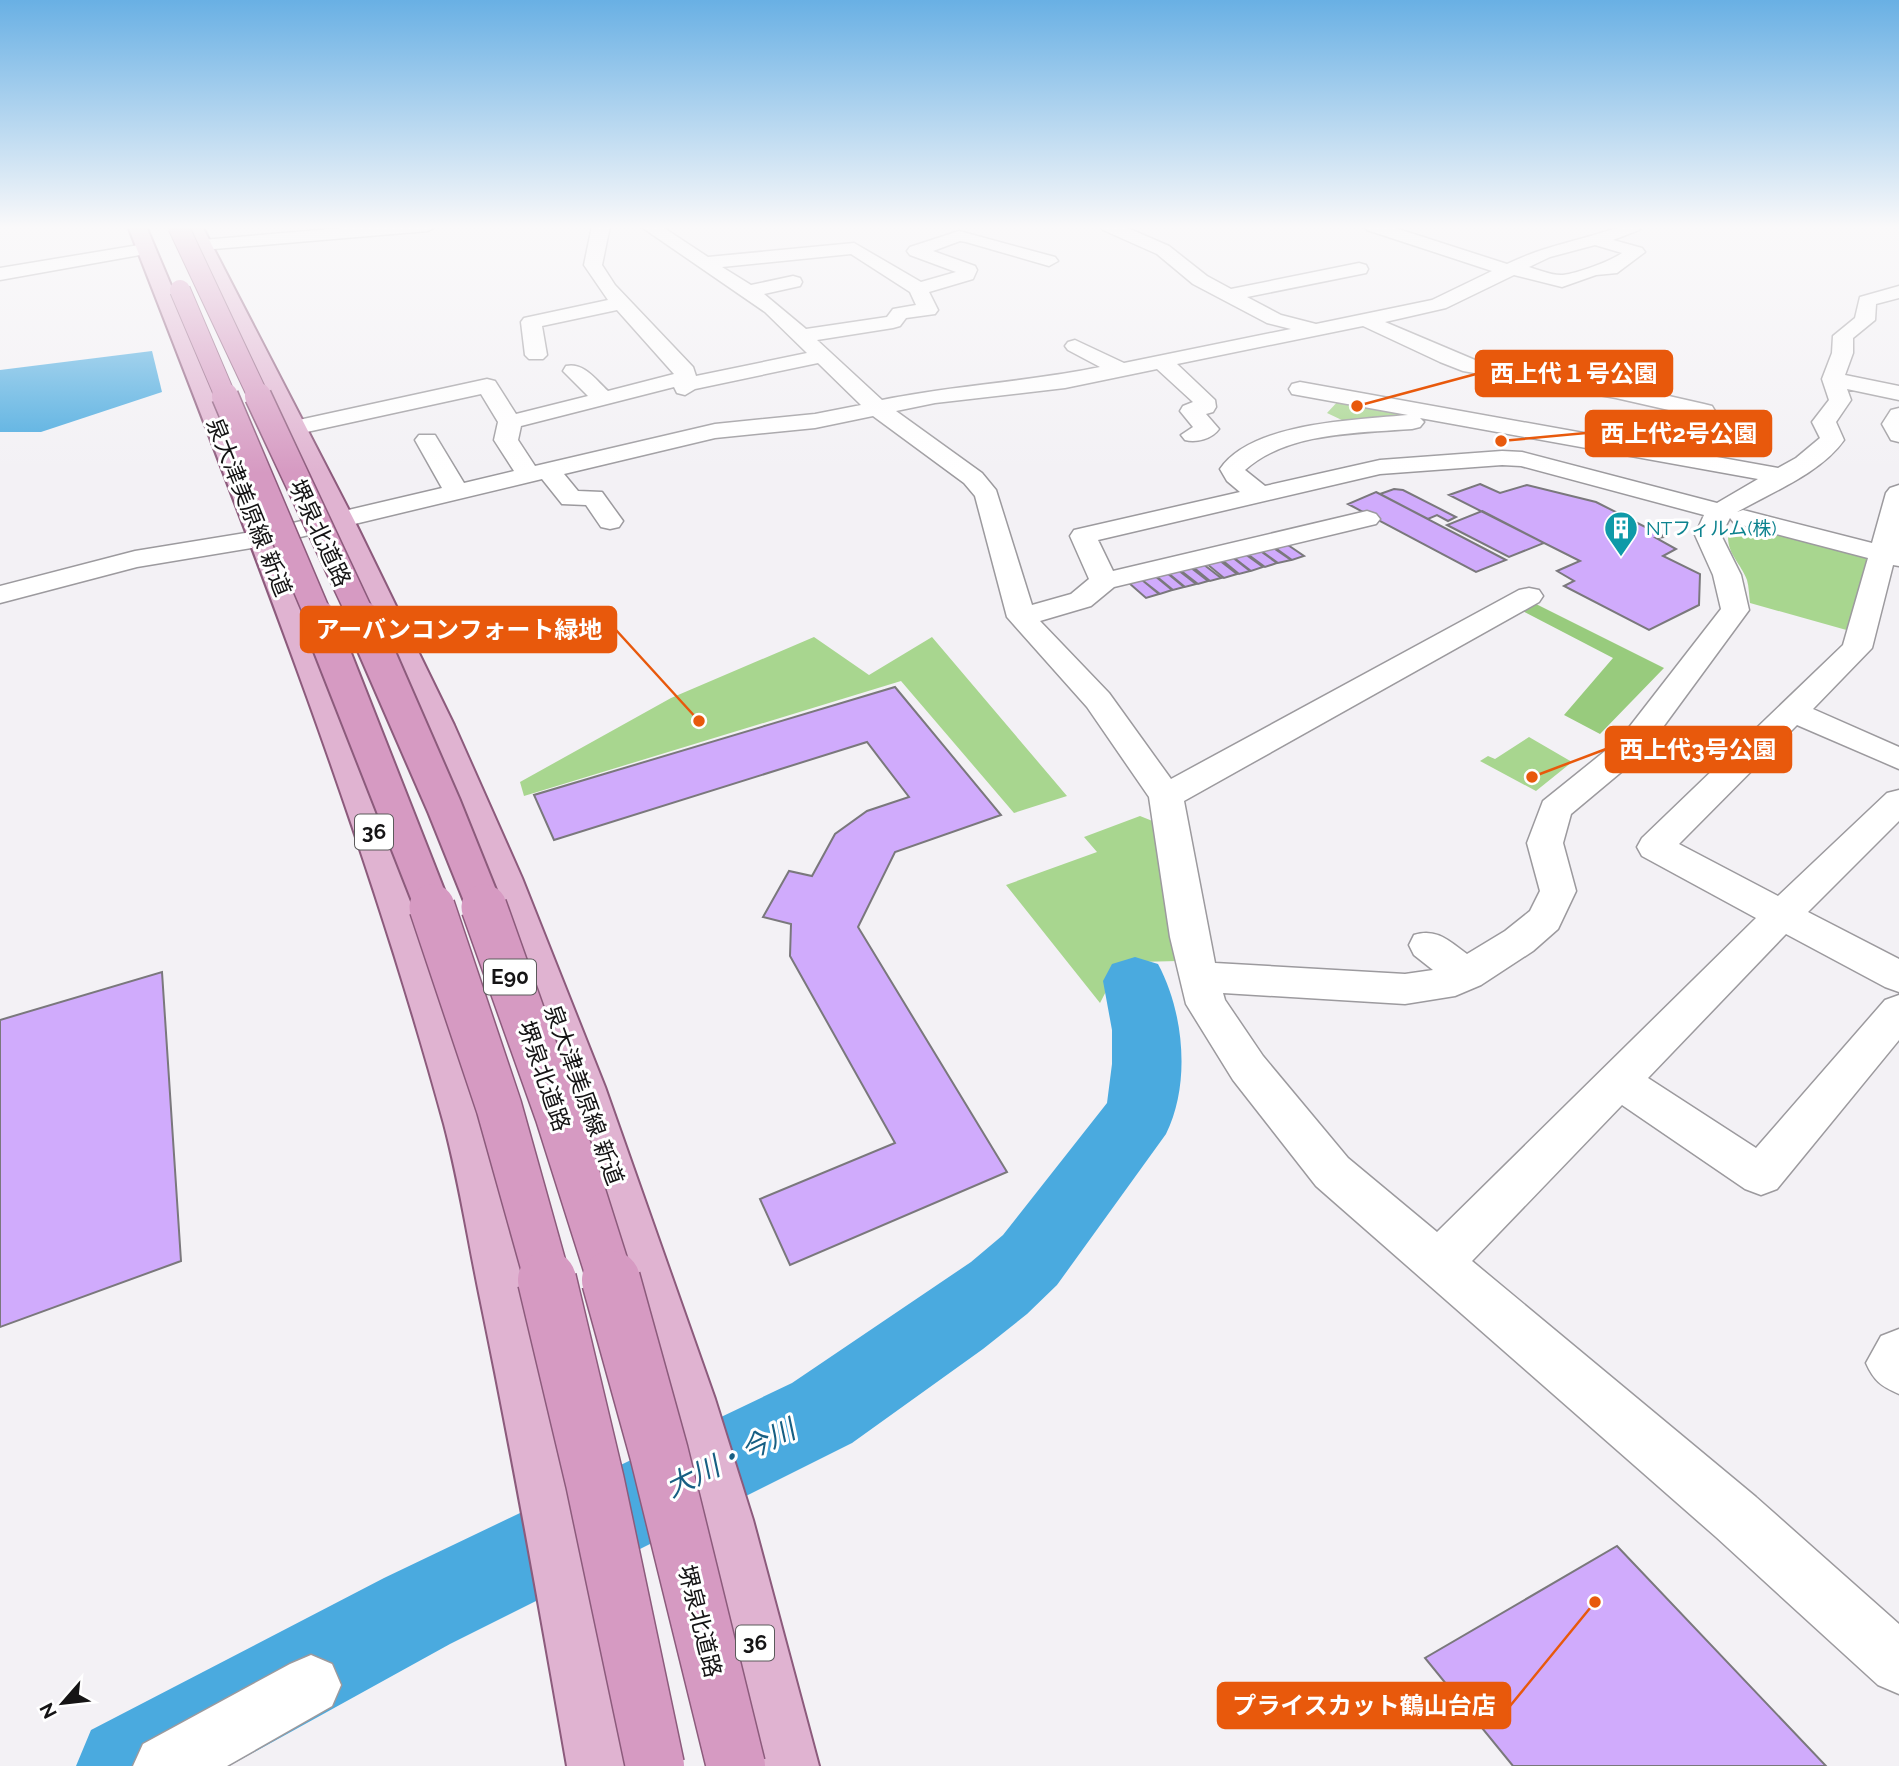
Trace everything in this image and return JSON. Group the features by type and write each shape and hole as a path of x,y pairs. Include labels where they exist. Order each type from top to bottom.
{"highway":[{"name":"堺泉北道路","path":"198,308 415,859 471,1018 533,1227 598,1489 655,1766"},
{"name":"堺泉北道路","path":"205,308 406,720 462,851 519,1001 586,1201 659,1450 736,1766"}],"main road":[{"name":"泉大津美原線 新道","path":"191,308 263,538 343,746 400,908 468,1128 542,1461 600,1766"},
{"name":"泉大津美原線 新道","path":"216,308 293,428 340,520 437,725 503,878 583,1087 688,1399 724,1520 786,1766"}],"street":[{"path":"536,355 531,321 595,308"},
{"path":"627,308 685,372 685,383"},
{"path":"772,308 876,407 973,478 988,495 1021,617 1098,700 1166,796 1189,937 1206,1004 1248,1068 1332,1172 1736,1517 1899,1664"},
{"path":"510,422 603,398 685,383 893,322 900,313 927,308"},
{"path":"1254,308 1274,319 1313,328"},
{"path":"0,595 135,559 263,538 538,474 650,444 715,431 815,421 935,396 1065,380 1417,308"},
{"path":"1689,503 1818,454 1832,440 1824,422 1840,400 1833,379 1840,363 1843,336 1865,320 1866,308"},
{"path":"1363,319 1447,358 1471,366 1616,391 1704,411"},
{"path":"1075,346 1120,369"},
{"path":"1160,360 1204,400 1205,407 1191,411 1207,429 1193,435"},
{"path":"574,371 603,398"},
{"path":"1833,379 1899,393"},
{"path":"293,428 487,386 510,422 506,440 538,474 571,499 593,497 610,521"},
{"path":"1300,389 1768,473"},
{"path":"1417,389 1486,400"},
{"path":"1683,457 1704,411 1721,390"},
{"path":"1591,410 1616,391"},
{"path":"1899,415 1894,424 1899,435"},
{"path":"1259,495 1236,476 1232,469 1251,451 1333,429 1461,418"},
{"path":"1502,458 1533,430"},
{"path":"427,440 457,493"},
{"path":"1104,581 1083,536 1380,467 1502,458 1522,459 1890,556"},
{"path":"1201,977 1405,989 1455,981 1519,941 1545,919 1558,891 1545,843 1555,809 1632,746 1735,610 1727,575 1708,535 1713,521 1733,515 1768,473"},
{"path":"1899,493 1890,556 1857,648 1655,847 1899,977"},
{"path":"1227,502 1277,539"},
{"path":"1021,617 1081,600 1104,581 1367,519"},
{"path":"1166,796 1529,596"},
{"path":"1791,711 1899,760"},
{"path":"1438,1263 1782,915 1899,801"},
{"path":"1428,945 1467,975"},
{"path":"1618,1080 1760,1175 1899,1011"},
{"path":"1899,1353 1892,1363 1899,1369"},
{"path":"165,1766 311,1685"}],"green space":[{"path":"1340,399 1420,417 1346,422 1327,413"},
{"path":"1762,527 1870,558 1850,631 1750,603 1747,580 1729,544 1729,529 1758,537"},
{"path":"1530,601 1664,668 1600,734 1564,715 1613,658 1517,608"},
{"path":"814,637 869,675 932,637 1067,796 1014,813 901,681 524,796 520,782 671,698"},
{"path":"1529,737 1572,762 1536,791 1480,761 1488,756 1495,759"},
{"path":"1140,816 1155,822 1178,961 1137,962 1117,970 1100,1003 1006,885 1097,852 1084,837"}],"water":[{"path":"152,351 162,392 41,432 0,432 0,370"}],"building":[{"name":"NTフィルム(株)","path":"1480,484 1500,493 1527,485 1596,502 1665,537 1656,538 1676,549 1663,556 1700,574 1699,605 1649,630 1564,586 1574,581 1557,571 1580,561 1449,495"},
{"path":"1394,489 1403,490 1456,517 1448,521 1437,515 1428,519 1380,494"},
{"path":"1376,492 1506,560 1476,572 1348,504"},
{"path":"1482,511 1544,543 1509,557 1447,525"},
{"path":"1285,543 1304,556 1292,560 1274,547"},
{"path":"1272,547 1291,560 1278,563 1260,550"},
{"path":"1259,550 1277,563 1265,567 1246,553"},
{"path":"1245,554 1263,567 1251,571 1233,557"},
{"path":"1232,557 1250,571 1239,574 1222,560"},
{"path":"1219,560 1237,574 1224,578 1207,564"},
{"path":"1203,564 1221,578 1210,581 1193,567"},
{"path":"1190,567 1208,581 1198,584 1180,570"},
{"path":"1178,570 1196,584 1185,587 1168,573"},
{"path":"1167,573 1184,587 1173,590 1156,576"},
{"path":"1155,576 1172,590 1160,594 1142,580"},
{"path":"1142,580 1159,594 1146,598 1129,583"},
{"path":"895,687 1001,815 895,852 858,927 1007,1172 790,1265 760,1199 895,1143 790,956 791,924 763,917 789,871 812,876 835,834 867,811 909,797 867,742 554,840 534,795"},
{"path":"162,972 181,1261 0,1327 0,1020"},
{"path":"1617,1546 1826,1766 1513,1766 1425,1658"}],"waterway":[{"name":"大川・今川","path":"127,1766 417,1611 822,1413 999,1288 1030,1260 1141,1113 1146,1047 1143,1013 1135,981"}],"place":[{"name":"西上代１号公園","path":"1357,406"},
{"name":"西上代2号公園","path":"1501,441"},
{"name":"NTフィルム(株)","path":"1621,558"},
{"name":"アーバンコンフォート緑地","path":"699,721"},
{"name":"西上代3号公園","path":"1532,777"},
{"name":"プライスカット鶴山台店","path":"1595,1602"}]}
